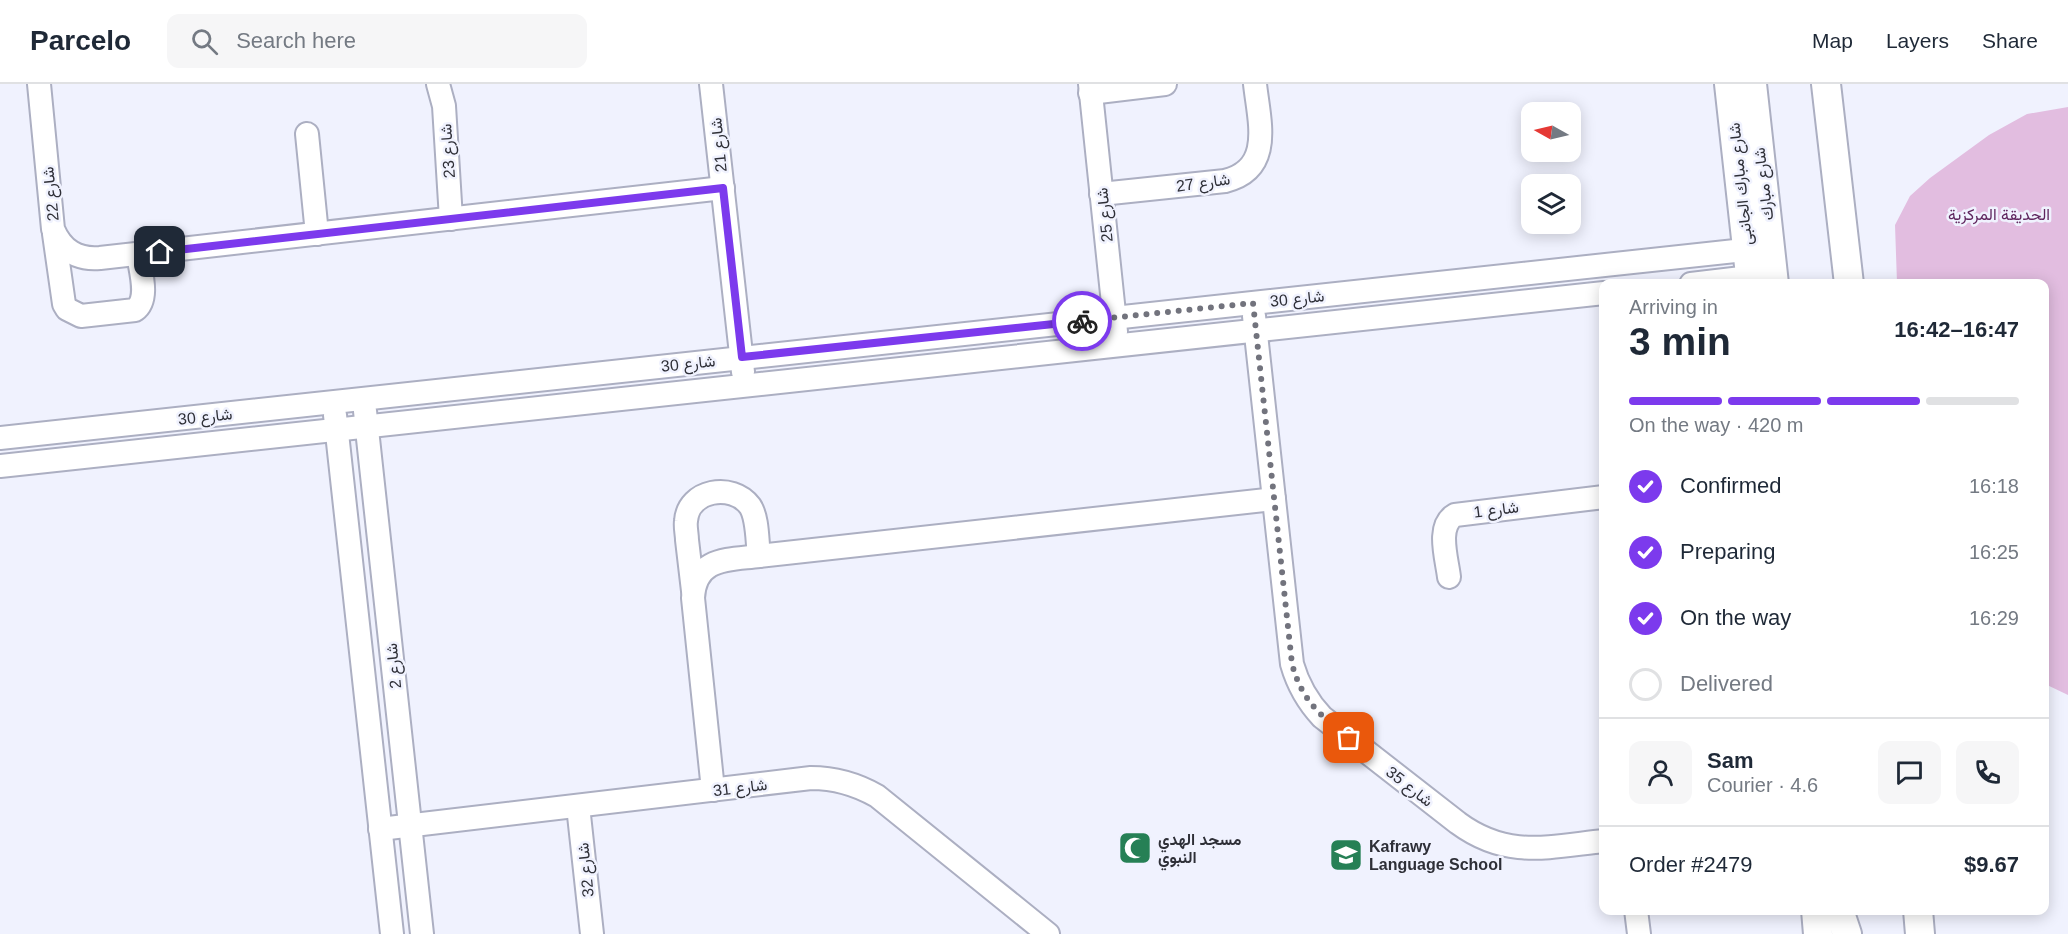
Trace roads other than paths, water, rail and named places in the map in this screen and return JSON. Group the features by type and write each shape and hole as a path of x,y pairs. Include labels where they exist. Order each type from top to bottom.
{"main road":[{"name":"شارع مبارك الجانبى","path":"1729,84 1759,248"},
{"name":"شارع مبارك","path":"1752,84 1759,248 1763,279"},
{"path":"1826,84 1848,279"},
{"path":"1844,240 1863,217"},
{"path":"1816,915 1818,934"},
{"path":"1839,915 1841,934"},
{"path":"1841,915 1847,934"},
{"path":"1920,915 1929,932"}],"street":[{"name":"شارع 22","path":"39,84 53,229 63,246 84,258 138,254 723,188"},
{"name":"شارع 23","path":"438,84 444,106 451,219"},
{"name":"شارع 21","path":"711,84 745,385"},
{"path":"1090,88 1165,84"},
{"name":"شارع 27","path":"1101,194 1225,181 1243,174 1255,161 1260,145 1255,84"},
{"name":"شارع 25","path":"1090,88 1118,345"},
{"path":"307,134 317,234"},
{"path":"53,229 64,304 76,315 125,312 138,308 143,294 138,254"},
{"name":"شارع 30","path":"0,438 1759,248"},
{"name":"شارع 30","path":"0,466 1599,294"},
{"name":"شارع 35","path":"1253,303 1292,664 1301,690 1314,708 1458,824 1482,838 1511,847 1528,849 1599,842"},
{"name":"شارع 2","path":"364,398 422,934"},
{"name":"شارع 2","path":"333,402 392,934"},
{"path":"713,790 686,522 692,506 704,495 712,492 736,494 749,504 753,512 759,556"},
{"name":"شارع 1","path":"1449,577 1444,532 1448,520 1455,515 1599,498"},
{"path":"693,598 699,575 718,561 1274,499"},
{"name":"شارع 31","path":"380,829 811,778 836,779 877,796 1048,934"},
{"name":"شارع 32","path":"578,806 592,934"},
{"path":"1637,915 1639,934"}],"place":[{"name":"مسجد الهدي النبوي","path":"1135,848"},
{"name":"Kafrawy Language School","path":"1346,855"}],"park label":[{"name":"الحديقة المركزية","path":"1999,214"}]}
